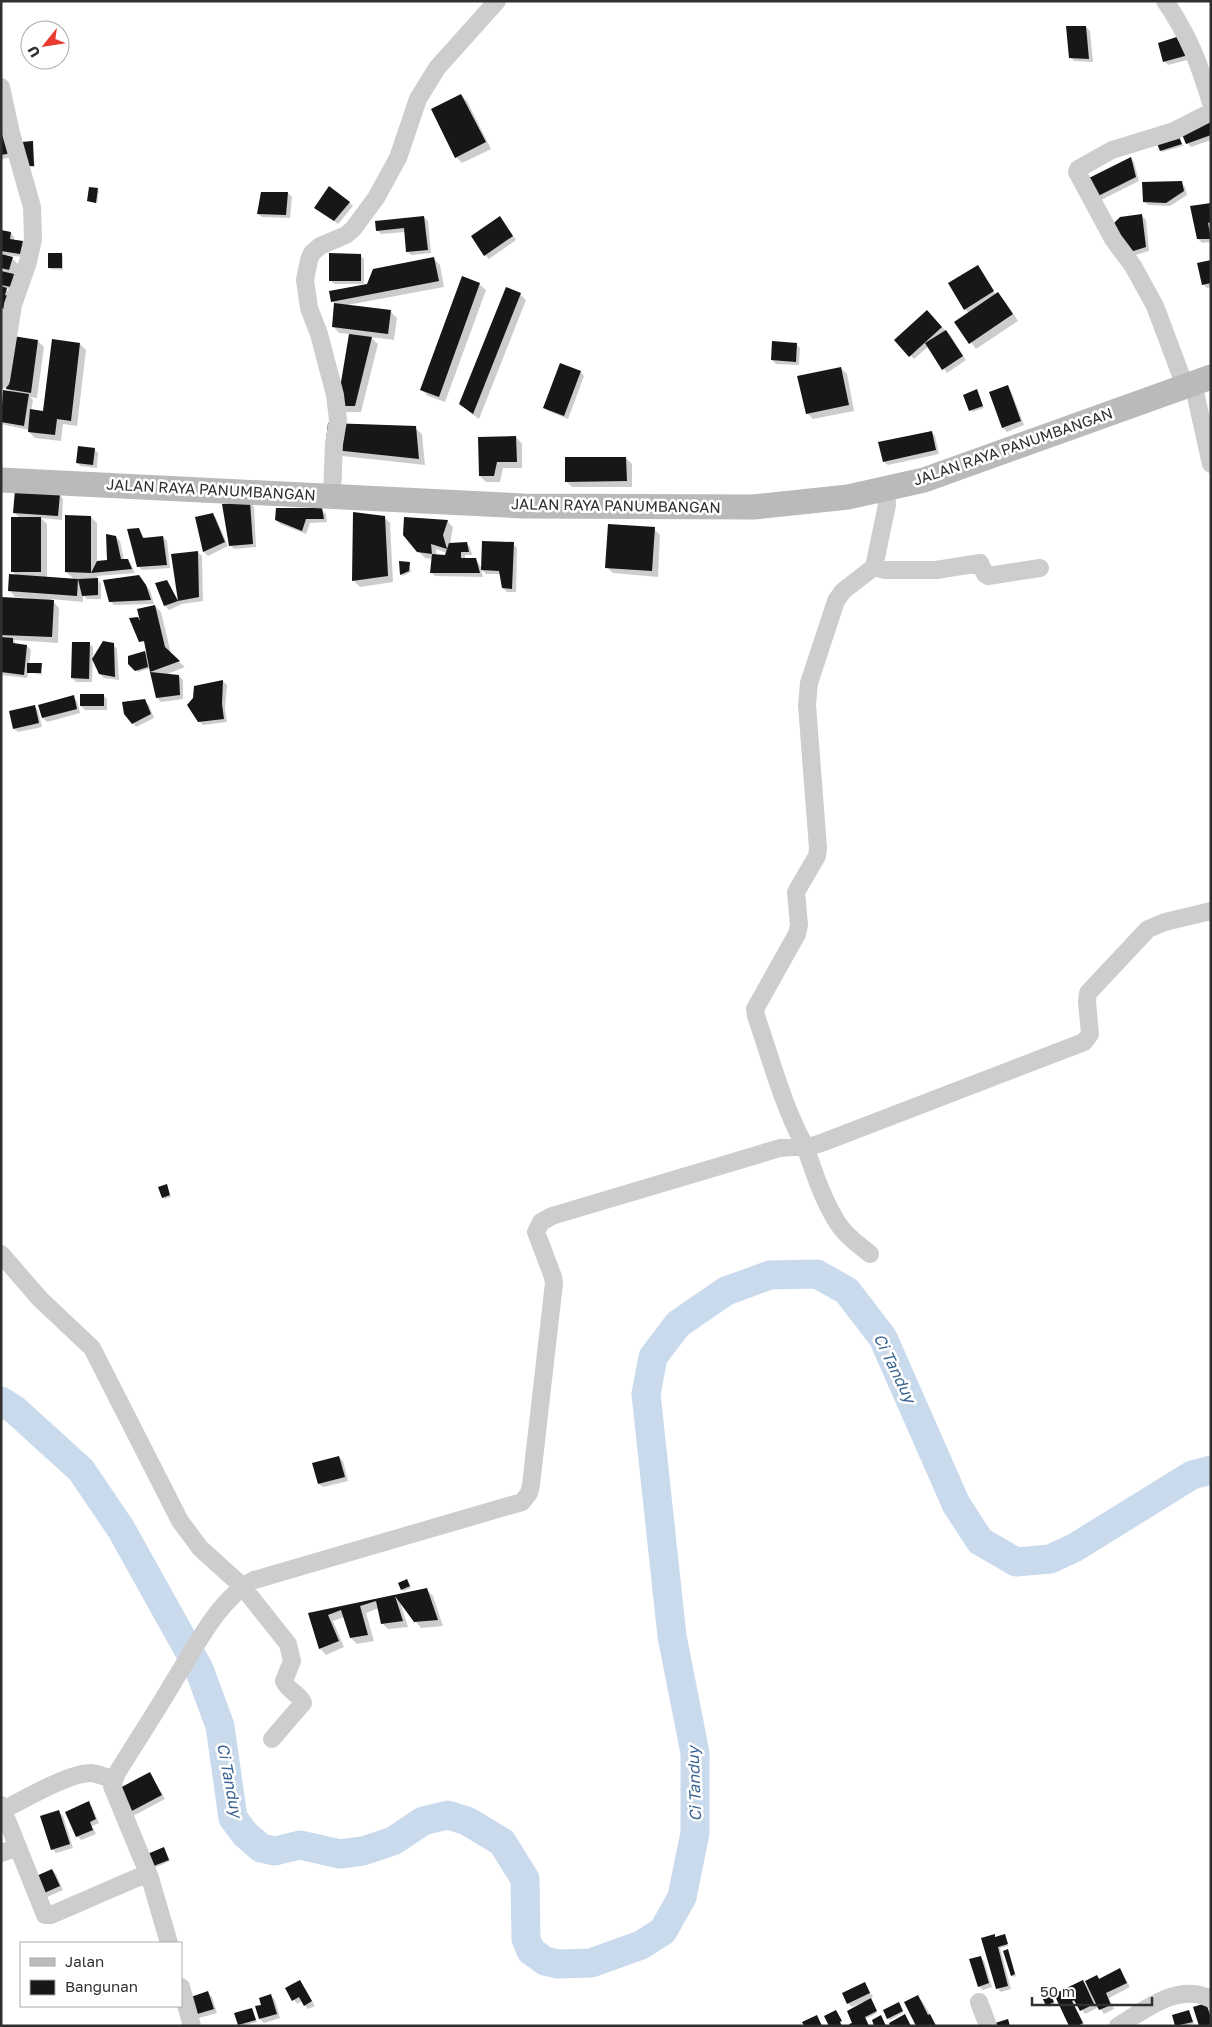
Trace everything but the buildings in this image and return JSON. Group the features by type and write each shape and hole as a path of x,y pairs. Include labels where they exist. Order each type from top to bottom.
{"main road":[{"name":"JALAN RAYA PANUMBANGAN","path":"1,480 523,506 736,507 848,497 933,477 1196,382"}],"street":[{"path":"332,496 334,444 338,420 335,395 319,334 309,308 305,280 309,260 312,253 320,246 346,235 353,229 372,204 398,158 418,99 437,68 497,1"},
{"path":"1166,1 1181,24 1200,65 1211,103"},
{"path":"1,87 11,134 32,207 33,239 28,262 14,305 1,380"},
{"path":"1211,112 1174,131 1112,150 1078,169 1077,172 1113,239 1133,266 1196,382 1211,464"},
{"path":"870,1254 851,1239 839,1225 816,1178 805,1146 797,1133 786,1104 755,1009 797,934 799,925 796,892 818,852 807,705 809,683 839,595 874,566 887,505 886,489"},
{"path":"874,566 884,570 936,570 979,563 988,576 1040,568"},
{"path":"169,1942 148,1874 115,1798 112,1786 114,1780 208,1628 242,1586 262,1578 522,1502 529,1493 554,1283 536,1232 538,1225 552,1216 780,1148 812,1146 824,1142 1084,1042 1090,1034 1088,993 1148,929 1164,922 1211,911"},
{"path":"1,1254 37,1296 92,1348 180,1521 206,1554 242,1586 288,1644 292,1660 284,1681 303,1703 272,1738"},
{"path":"114,1780 96,1774 82,1774 2,1807 10,1850 43,1913 48,1916 148,1874"},
{"path":"182,1991 192,2026"},
{"path":"1118,2026 1151,2005 1168,1997 1196,1994 1211,2000"},
{"path":"979,2002 988,2026"}],"waterway":[{"name":"Ci Tanduy","path":"1,1401 15,1410 81,1470 121,1529 199,1669 220,1726 233,1818 245,1834 261,1848 275,1851 300,1845 340,1854 363,1851 393,1841 423,1821 448,1815 467,1821 502,1842 525,1879 526,1939 531,1951 545,1961 558,1964 591,1963 641,1945 663,1931 682,1897 695,1833 695,1753 672,1636 646,1394 653,1357 678,1324 726,1291 770,1275 817,1274 847,1291 883,1338 956,1504 980,1541 1016,1562 1050,1559 1074,1548 1192,1475 1211,1470"}]}
